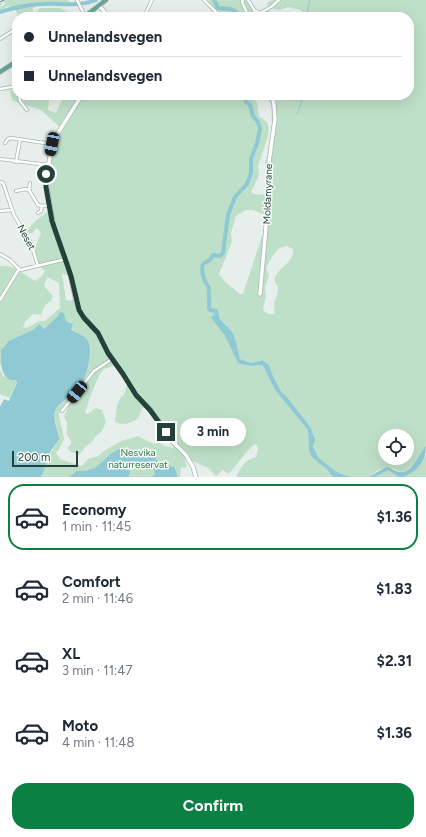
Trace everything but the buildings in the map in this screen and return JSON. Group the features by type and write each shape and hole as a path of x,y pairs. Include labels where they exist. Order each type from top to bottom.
{"main road":[{"path":"91,12 106,0"},
{"path":"99,6 103,12"},
{"path":"0,72 12,64"},
{"path":"79,100 52,144 46,181 49,206 54,228 66,259 79,310 84,318 98,333 108,353 136,395 150,410 171,440 186,455 193,467 196,477"},
{"name":"Moldamyrane","path":"260,294 266,227 268,162 275,119 273,100"}],"street":[{"path":"146,12 152,0"},
{"path":"204,0 216,12"},
{"path":"243,0 242,2 247,12"},
{"path":"248,0 255,11 258,12"},
{"path":"262,12 279,0"},
{"path":"77,1 82,12"},
{"path":"0,39 12,31"},
{"path":"0,90 12,87"},
{"path":"20,100 27,110"},
{"path":"5,143 9,138 52,144"},
{"path":"16,162 20,140"},
{"path":"0,159 48,165"},
{"name":"Neset","path":"0,182 3,183 12,210 31,243 38,266"},
{"path":"29,190 30,183"},
{"path":"16,191 25,189 29,190 32,192 36,203 42,206 49,206"},
{"path":"38,213 41,211 42,206"},
{"path":"0,211 12,210"},
{"path":"0,254 10,260 19,269"},
{"path":"0,300 19,269 66,259"},
{"path":"62,412 94,370 112,359"}],"green space":[{"path":"2,0 68,0 70,3 38,3 33,8 33,12 17,12 16,10 8,6 0,11 0,7 6,4"},
{"path":"209,0 250,0 256,12 214,12 208,5"},
{"name":"Nesvika naturreservat","path":"273,0 426,0 426,446 414,464 414,429 378,429 378,465 413,465 406,471 400,472 392,468 378,470 368,477 347,476 335,471 318,457 313,446 314,440 312,430 281,391 269,366 261,360 251,363 240,359 232,332 216,313 212,318 225,336 238,363 247,366 263,366 275,390 308,430 309,450 311,454 334,477 236,477 243,464 256,457 258,449 257,445 255,444 228,474 223,470 216,476 208,468 186,458 185,461 187,466 185,468 181,467 180,477 32,477 56,444 58,434 55,419 56,410 73,394 81,383 89,361 90,347 88,341 71,328 71,322 66,321 64,314 60,312 57,317 44,329 39,324 33,330 8,341 0,367 0,266 19,270 35,281 42,276 45,271 38,265 35,247 41,233 37,228 31,234 27,231 33,223 51,209 48,179 50,156 54,144 63,130 41,110 12,100 20,100 22,102 25,100 48,100 48,110 56,113 62,100 255,100 259,116 267,122 269,127 268,136 258,166 259,175 251,192 254,194 269,195 270,172 265,163 274,127 272,121 272,108 268,100 414,100 414,12 302,12 301,10 288,7 279,10 274,9 273,6 270,7 267,5 268,2","holes":["246,210 253,210 266,215 265,234 262,236 243,294 240,294 225,282 219,274 232,242 231,233 236,216","287,246 293,249 291,258 275,277 278,289 274,303 274,314 266,313 263,309 266,296 265,288 269,275 266,269 278,249","62,274 72,275 74,297 71,301 66,300","47,277 59,283 60,308 45,321 41,321 29,327 23,328 25,322 33,314 41,315 45,305 51,301 53,296 44,286","113,366 117,368 127,384 124,395 118,403 115,422 124,424 133,421 138,418 142,408 145,408 174,448 164,446 156,440 154,444 138,436 121,441 98,456 88,459 81,466 60,459 56,453 64,439 59,415 60,410 70,399 71,401 64,416 67,423 67,435 71,441 71,444 67,448 71,452 79,455 102,431 106,422 102,410 96,408 88,414 85,413 98,377 104,369"]},
{"path":"40,8 60,8 68,12 36,12"},
{"path":"267,10 270,12 260,12"},
{"path":"0,370 3,376 16,380 17,382 10,398 0,394"},
{"path":"426,455 426,477 375,477 388,470 398,476 404,476 412,472"}],"water":[{"path":"60,312 64,313 66,321 73,324 71,329 84,337 90,346 90,358 82,384 77,391 56,409 55,419 59,439 50,452 42,475 40,477 0,477 0,407 4,399 9,401 17,383 16,380 7,378 2,370 1,350 8,341 33,330 39,324 44,329 57,317"},
{"path":"217,312 219,318 234,335 240,359 251,363 262,360 269,365 281,391 311,428 315,440 313,446 318,457 335,471 347,476 356,477 333,477 326,468 311,456 309,450 308,430 275,390 263,366 249,366 238,363 225,336 211,317"},
{"path":"426,446 425,454 418,468 404,477 400,477 388,470 375,477 368,477 387,467 398,472 406,471 414,465"},
{"path":"121,448 136,454 147,449 152,451 159,464 174,467 177,477 151,477 155,474 154,470 148,470 135,466 130,469 129,477 69,477 77,471 85,471 95,468 112,453"}],"waterway":[{"path":"0,12 32,5 76,4 96,0"},
{"path":"214,0 218,8 230,9 235,12"},
{"path":"307,12 310,0"},
{"path":"217,316 216,311 210,310 209,308 209,288 203,277 202,267 203,264 210,260 213,255 220,256 223,253 228,215 235,197 247,184 251,173 251,159 260,129 258,122 253,116 250,105 246,100"},
{"path":"297,114 302,100"}],"railway":[{"path":"0,2 4,0"}],"route":[{"path":"46,174 46,187 52,221 71,276 79,310 84,318 98,333 108,353 136,395 150,410 166,432"}]}
